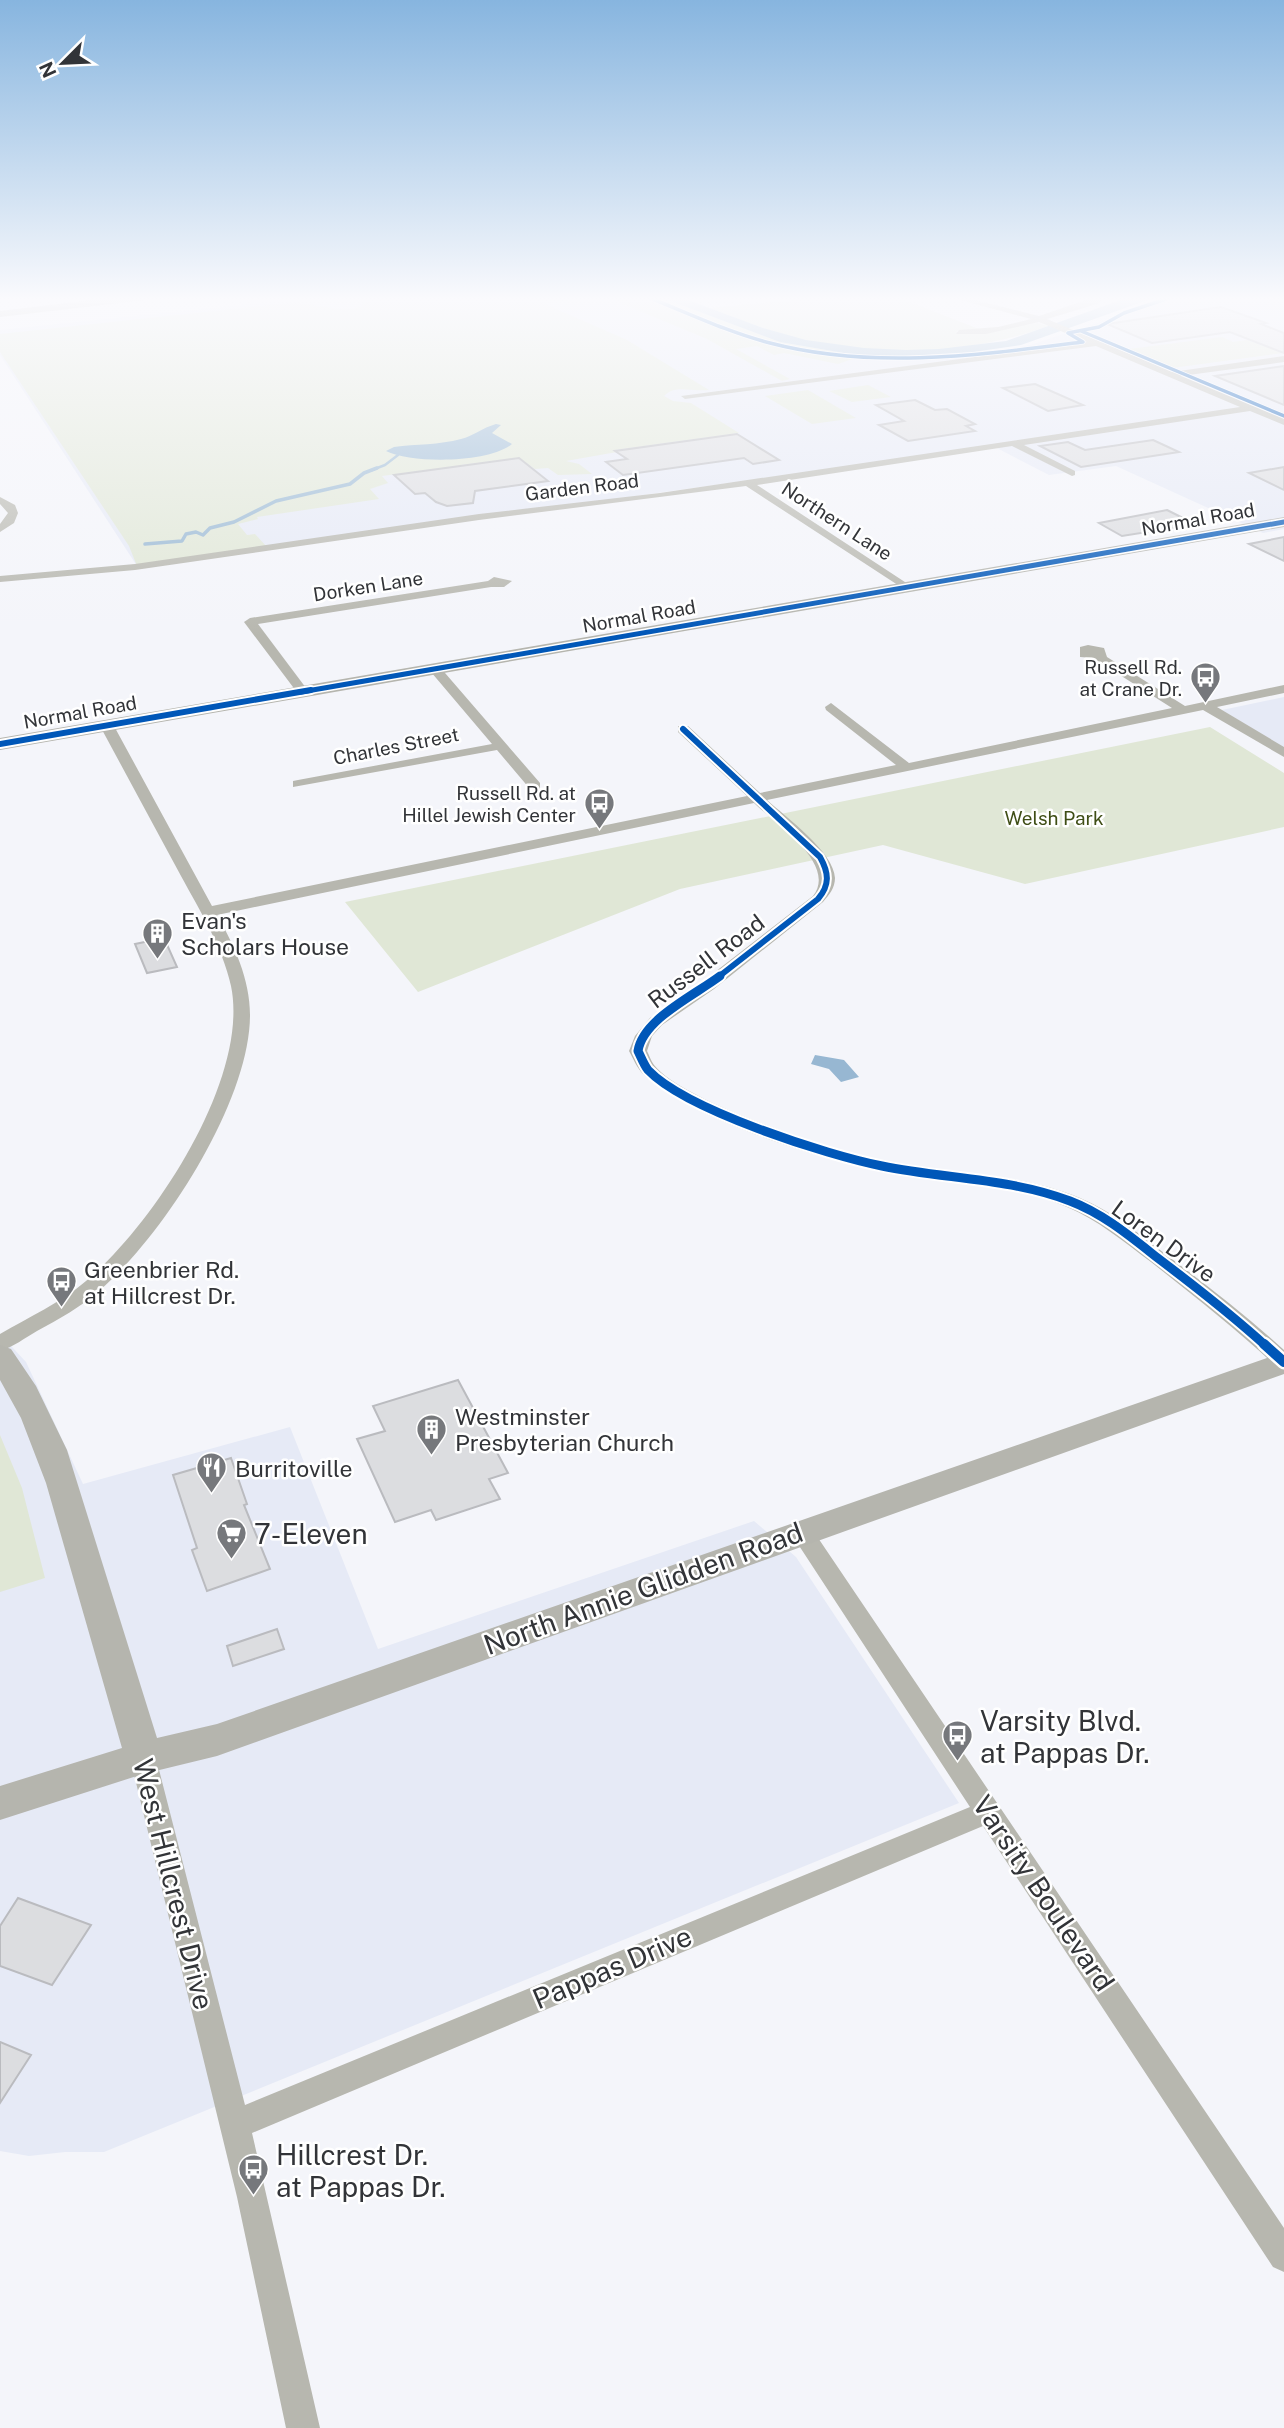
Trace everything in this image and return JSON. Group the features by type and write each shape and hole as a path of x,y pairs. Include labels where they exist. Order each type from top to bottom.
{"street":[{"name":"Garden Road","path":"0,579 135,567 479,517 748,483 1241,409"},
{"path":"1253,409 1284,422"},
{"path":"1013,443 1072,473"},
{"name":"Northern Lane","path":"748,483 907,588"},
{"path":"0,500 11,507 13,513 10,521 0,529"},
{"name":"Normal Road","path":"0,744 1284,522"},
{"name":"Dorken Lane","path":"303,692 250,622 491,584"},
{"path":"1098,657 1183,710"},
{"path":"435,669 535,786"},
{"path":"207,912 1284,689"},
{"path":"1205,705 1284,753"},
{"path":"831,707 905,766"},
{"path":"0,1344 81,1296 113,1267 169,1194 224,1098 238,1052 242,1015 240,989 226,948 107,726"},
{"path":"683,729 757,799"},
{"name":"Charles Street","path":"298,784 500,746"},
{"name":"Russell Road","path":"757,799 820,857 826,866 828,886 818,899 657,1020 645,1032 639,1044 639,1057 659,1082 706,1105 802,1143 879,1166"},
{"name":"Loren Drive","path":"879,1166 1037,1191 1073,1202 1127,1234 1249,1329 1284,1362"},
{"name":"West Hillcrest Drive","path":"0,1356 23,1390 61,1472 101,1620 135,1722 235,2125 303,2428"},
{"name":"North Annie Glidden Road","path":"0,1804 143,1758 217,1740 1284,1362"},
{"name":"Varsity Boulevard","path":"802,1532 1284,2256"},
{"name":"Pappas Drive","path":"235,2125 989,1811"}],"shaded area":[{"path":"35,409 1284,409 1284,529 1263,533 1116,466 1049,475 993,446 137,566"},
{"path":"1284,697 1284,748 1222,710"},
{"path":"0,1334 26,1362 83,1484 290,1427 378,1649 754,1521 796,1557 959,1803 104,2152 29,2156 0,2151"}],"green space":[{"path":"38,409 701,409 739,433 615,450 617,452 566,461 579,464 592,474 558,475 548,468 535,469 519,458 461,465 448,472 443,468 382,476 388,483 370,489 379,499 257,517 258,519 238,524 247,535 255,534 267,547 137,566 129,546"},
{"path":"787,409 841,409 856,418 812,424"},
{"name":"Welsh Park","path":"1210,727 1284,773 1284,827 1025,884 883,845 680,889 418,992 345,902"},
{"path":"0,1435 22,1488 45,1578 0,1592"}],"water":[{"path":"496,424 501,425 492,433 512,444 487,455 431,460 386,451 394,447 461,439"},
{"path":"815,1055 844,1060 859,1077 841,1082 829,1069 811,1064"}],"building":[{"path":"884,409 948,409 975,424 966,426 975,431 908,441 879,425 904,421"},
{"path":"737,434 779,460 753,464 744,458 623,475 606,462 627,459 615,451"},
{"path":"1153,440 1179,452 1081,467 1040,446 1068,442 1085,450"},
{"path":"519,458 548,481 475,491 473,503 447,506 436,502 425,493 415,494 394,475"},
{"path":"1284,467 1284,490 1249,473"},
{"path":"1167,510 1185,519 1178,522 1185,526 1122,536 1099,523"},
{"path":"1284,537 1284,561 1249,544"},
{"name":"Evan's Scholars House","path":"164,938 177,967 147,973 135,944"},
{"name":"Westminster Presbyterian Church","path":"458,1380 508,1473 489,1479 500,1499 436,1520 431,1510 395,1522 357,1439 385,1431 373,1406"},
{"path":"231,1458 247,1504 244,1505 270,1569 207,1591 192,1550 197,1548 173,1475"},
{"path":"277,1629 284,1649 233,1666 227,1646"},
{"path":"18,1898 91,1925 52,1985 0,1966 0,1926"},
{"path":"0,2042 31,2055 0,2103"}],"waterway":[{"path":"372,470 385,465 398,455"},
{"path":"145,544 182,541 186,534 196,532 203,535 210,528 234,522 276,501 350,484 364,473 377,468"}],"cycle path":[{"path":"1268,409 1284,416"},
{"path":"0,744 1284,522"},
{"path":"683,729 820,857 828,879 818,899 651,1026 638,1049 647,1069 671,1087 704,1105 825,1151 881,1166 1003,1183 1073,1202 1099,1215 1135,1240 1228,1313 1284,1362"}],"place":[{"name":"Russell Rd. at Crane Dr.","path":"1205,705"},
{"name":"Russell Rd. at Hillel Jewish Center","path":"599,831"},
{"name":"Evan's Scholars House","path":"158,960"},
{"name":"Greenbrier Rd. at Hillcrest Dr.","path":"61,1309"},
{"name":"Westminster Presbyterian Church","path":"432,1456"},
{"name":"Burritoville","path":"212,1495"},
{"name":"7-Eleven","path":"231,1560"},
{"name":"Varsity Blvd. at Pappas Dr.","path":"957,1763"},
{"name":"Hillcrest Dr. at Pappas Dr.","path":"253,2197"}]}
